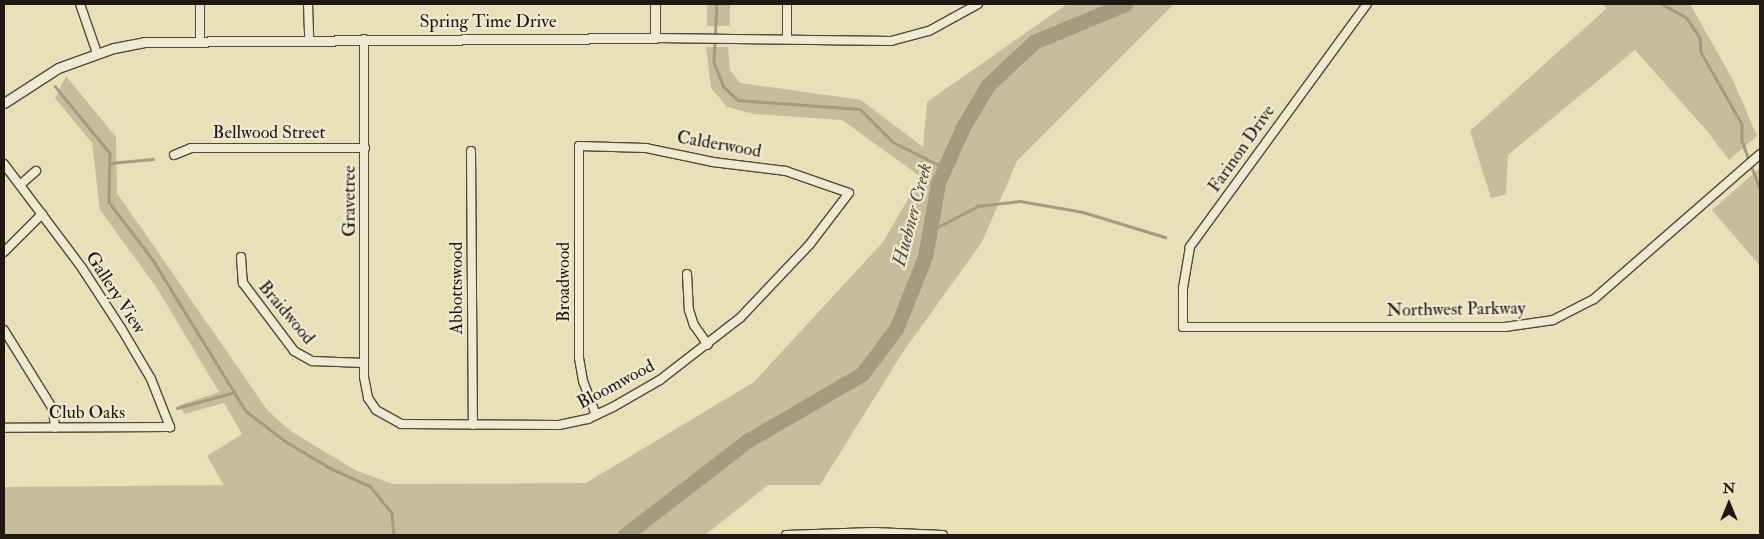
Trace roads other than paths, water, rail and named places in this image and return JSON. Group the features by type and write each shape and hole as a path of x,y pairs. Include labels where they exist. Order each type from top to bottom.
{"street":[{"path":"80,4 97,53"},
{"path":"200,4 200,39"},
{"path":"308,4 309,39"},
{"path":"655,4 655,38"},
{"path":"786,4 787,39"},
{"name":"Spring Time Drive","path":"5,100 58,68 97,53 144,42 200,39 724,38 852,43 891,41 929,30 978,4"},
{"name":"Farinon Drive","path":"1183,327 1183,288 1190,247 1368,4"},
{"name":"Gravetree","path":"364,39 364,363"},
{"name":"Calderwood","path":"579,146 646,148 713,162 786,171 849,194"},
{"name":"Broadwood","path":"579,146 579,358 583,381 596,415"},
{"name":"Bellwood Street","path":"174,155 191,148 364,148"},
{"name":"Abbottswood","path":"471,151 473,425"},
{"name":"Northwest Parkway","path":"1183,327 1505,327 1553,320 1594,299 1760,154"},
{"name":"Gallery View","path":"4,164 82,268 131,345 151,378 170,427"},
{"path":"20,184 36,171"},
{"name":"Bloomwood","path":"364,363 368,398 387,419 410,425 569,424 596,415 660,380 708,345 764,296 849,194"},
{"path":"4,252 42,214"},
{"name":"Braidwood","path":"241,257 243,283 294,351 312,361 364,363"},
{"path":"687,274 689,310 708,345"},
{"path":"4,330 53,409 55,428"},
{"name":"Club Oaks","path":"4,428 170,427"},
{"path":"786,535 943,535"}],"waterway":[{"path":"717,4 714,62 723,86 738,100 860,109 893,142 945,168"},
{"name":"Huebner Creek","path":"625,535 747,441 862,374 896,329 925,257 938,183 963,127 988,85 1034,42 1125,4"},
{"path":"1662,4 1687,18 1700,38 1701,52 1742,124 1742,140 1749,160"},
{"path":"55,86 110,153 109,202 153,260 246,411 285,441 332,469 370,486 392,513 394,535"},
{"path":"110,163 153,159"},
{"path":"1751,165 1760,189"},
{"path":"930,231 978,206 1020,201 1083,212 1165,237"},
{"path":"177,408 235,392"}]}
